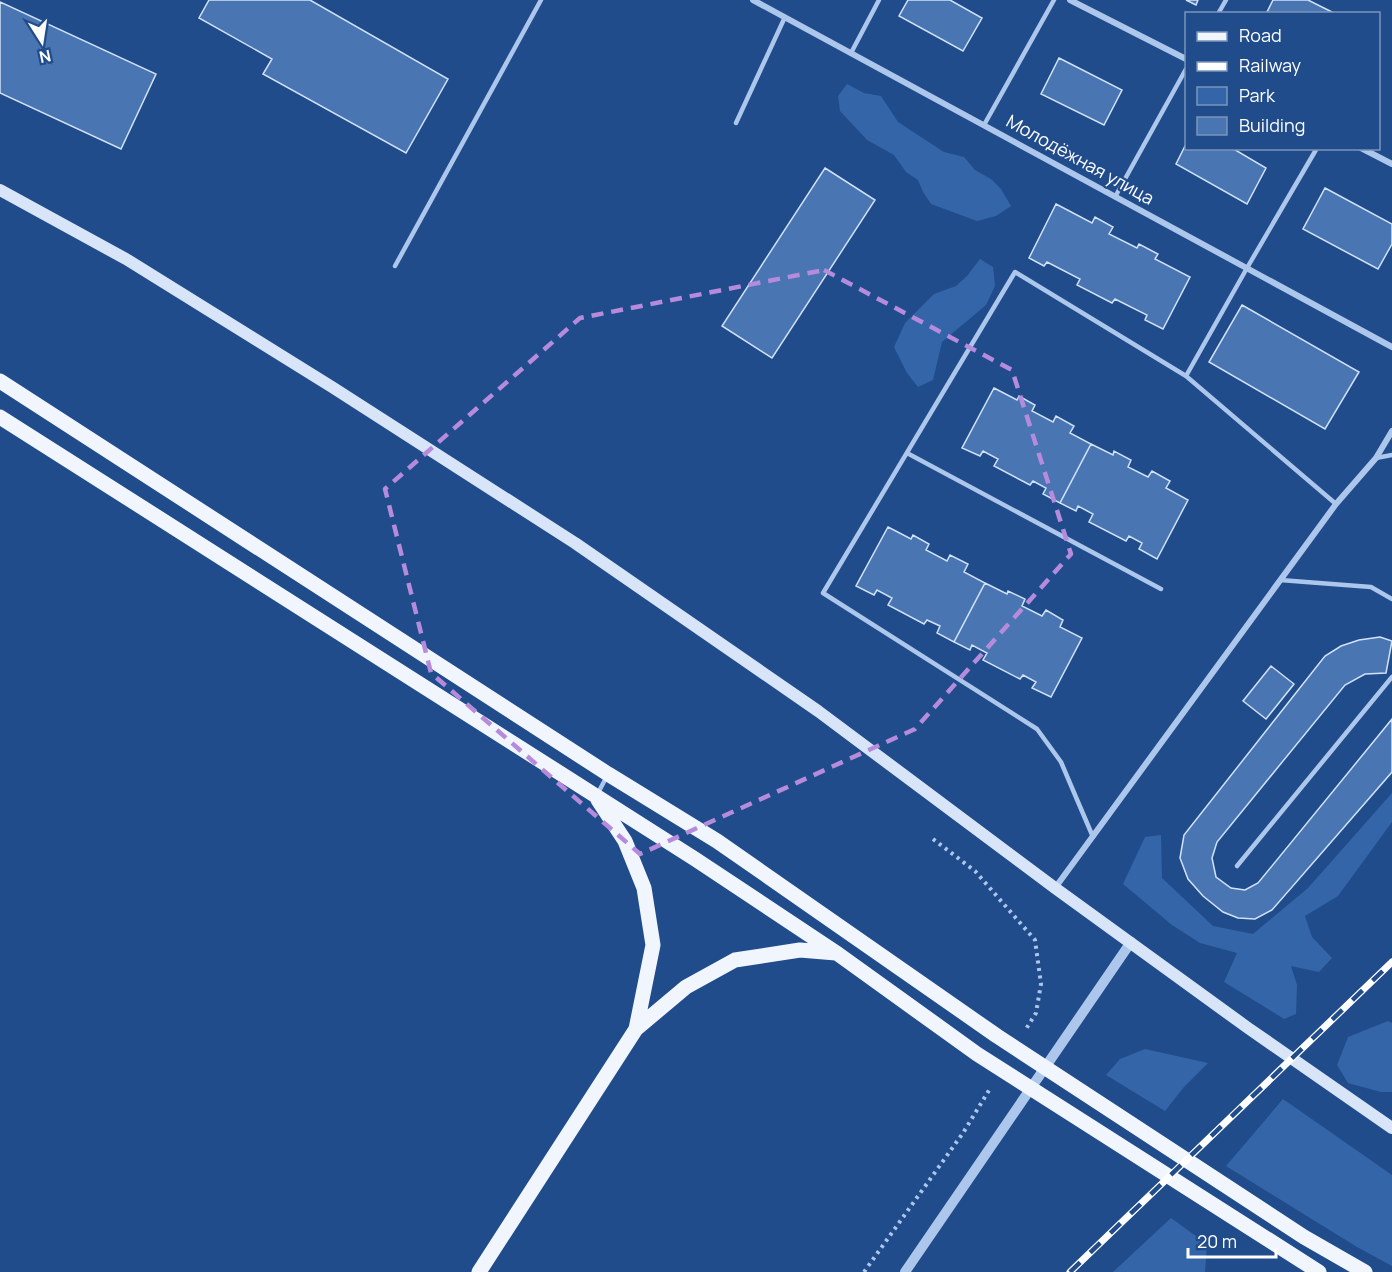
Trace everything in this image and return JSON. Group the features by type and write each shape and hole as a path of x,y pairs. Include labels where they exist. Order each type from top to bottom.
{"main road":[{"path":"0,190 126,259 576,543 818,711 1055,888 1248,1028 1392,1128"},
{"path":"0,381 717,842 998,1036 1304,1237 1365,1272"},
{"path":"0,417 695,859 838,954 977,1054 1319,1272"},
{"path":"596,796 625,841 644,888 653,945 636,1029"},
{"path":"479,1272 636,1029 686,987 735,960 800,950 838,954"}],"street":[{"name":"Молодёжная улица","path":"753,0 1392,347"},
{"path":"1070,0 1185,58"},
{"path":"1365,150 1392,164"},
{"path":"1055,888 1336,504 1376,458 1392,431"},
{"path":"905,1272 1131,942"}],"lane":[{"path":"395,266 540,0"},
{"path":"851,53 879,0"},
{"path":"984,125 1054,0"},
{"path":"736,123 785,17"},
{"path":"1115,197 1185,71"},
{"path":"1186,376 1316,150"},
{"path":"1093,837 1061,762 1037,729 823,593 1015,272 1186,376 1336,504"},
{"path":"907,453 1161,590"},
{"path":"1376,458 1392,456"},
{"path":"1280,580 1371,587 1392,599"},
{"path":"1237,866 1392,677"},
{"path":"596,796 608,774"}],"highlighted area":[{"path":"824,270 1012,370 1071,554 915,729 640,854 431,673 385,489 580,318"}],"green space":[{"path":"847,84 864,93 881,96 898,122 944,152 964,157 975,170 991,179 1001,189 1011,206 996,216 977,221 931,204 918,180 906,172 894,155 867,140 840,111 838,96"},
{"path":"980,259 993,267 995,286 986,305 942,342 933,380 918,387 907,373 894,347 905,323 934,294 956,286"},
{"path":"1392,793 1392,822 1338,896 1305,916 1312,937 1332,958 1319,972 1291,966 1297,985 1296,1014 1284,1019 1224,982 1237,953 1200,943 1172,925 1123,884 1145,837 1161,835 1162,878 1213,926 1253,934 1308,888"},
{"path":"1388,1021 1392,1023 1392,1092 1381,1092 1348,1083 1337,1065 1348,1037"},
{"path":"1145,1049 1208,1063 1184,1087 1165,1111 1106,1075 1120,1059"},
{"path":"1283,1099 1392,1175 1392,1266 1226,1166"},
{"path":"1171,1218 1207,1244 1205,1272 1113,1272"}],"building":[{"path":"209,0 310,0 448,79 406,153 263,74 272,59 199,18"},
{"path":"908,0 950,0 982,18 963,51 899,16"},
{"path":"1186,0 1198,0 1196,5"},
{"path":"1273,0 1308,0 1332,12 1267,12"},
{"path":"0,2 156,74 121,149 0,93"},
{"path":"1059,58 1122,90 1104,125 1041,94"},
{"path":"1185,146 1185,150 1235,150 1266,168 1247,204 1176,164"},
{"path":"825,168 875,200 772,358 722,326"},
{"path":"1325,188 1392,224 1392,244 1378,269 1303,229"},
{"path":"1056,204 1092,223 1095,217 1113,227 1109,234 1137,248 1139,244 1158,254 1155,259 1190,277 1163,329 1145,320 1147,315 1115,299 1112,303 1077,285 1080,279 1047,262 1044,266 1029,258"},
{"path":"1242,305 1359,372 1325,429 1209,362"},
{"path":"994,388 1017,400 1019,396 1035,405 1032,411 1053,422 1056,416 1074,426 1070,433 1091,444 1060,503 1043,494 1046,488 1033,481 1030,485 994,466 998,459 983,451 980,456 962,448"},
{"path":"1091,444 1113,455 1114,451 1131,460 1128,467 1148,477 1152,471 1170,481 1166,488 1188,500 1157,559 1139,549 1142,543 1129,536 1126,541 1089,522 1093,514 1078,506 1076,511 1060,503"},
{"path":"888,527 911,539 913,535 929,544 926,550 947,561 950,555 968,564 964,572 985,583 954,642 937,633 940,626 927,620 924,624 888,605 892,598 877,590 874,595 856,586"},
{"path":"985,583 1007,594 1008,591 1025,599 1022,606 1042,616 1046,610 1063,620 1060,627 1082,638 1051,697 1032,688 1036,682 1023,675 1020,679 983,660 987,653 972,645 970,650 954,642"},
{"path":"1380,637 1392,641 1386,673 1365,674 1345,685 1217,842 1212,858 1216,877 1231,888 1245,890 1258,883 1392,719 1392,772 1272,910 1255,919 1238,918 1223,912 1203,896 1188,879 1180,858 1184,835 1325,656 1341,646"},
{"path":"1271,666 1294,684 1266,719 1243,701"}],"railway":[{"path":"1070,1272 1392,962"}]}
